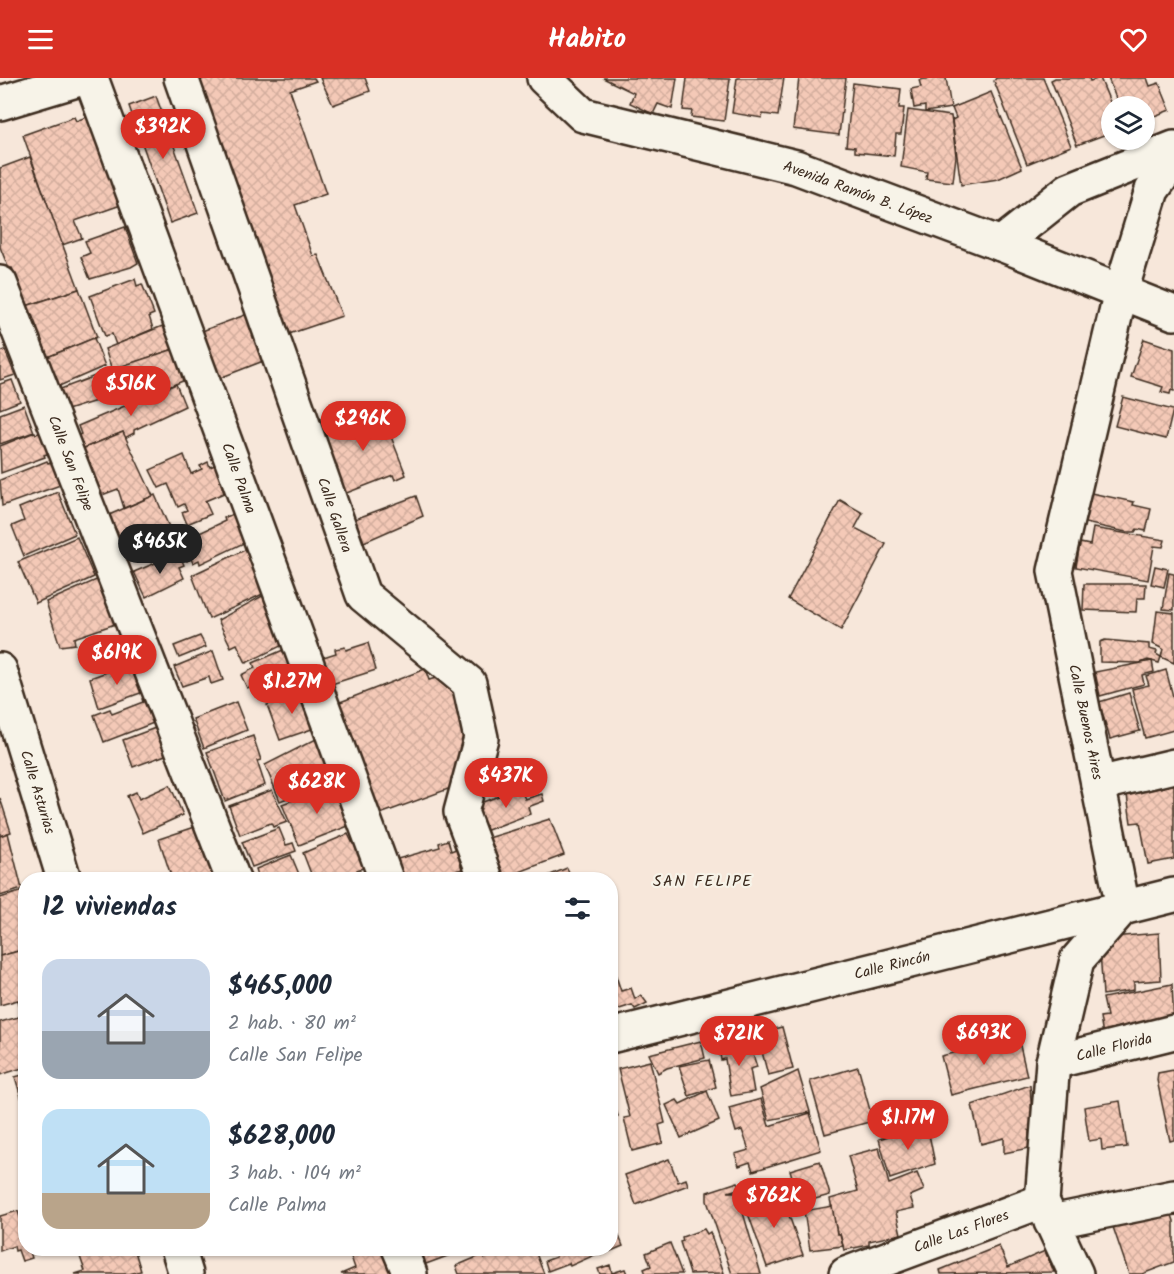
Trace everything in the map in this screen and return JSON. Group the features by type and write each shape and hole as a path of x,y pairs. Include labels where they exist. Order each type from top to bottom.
{"street":[{"path":"0,103 83,78"},
{"name":"Calle Palma","path":"91,78 383,872"},
{"name":"Calle Gallera","path":"181,78 363,595 469,683 481,738 461,812 483,872"},
{"name":"Avenida Ramón B. López","path":"544,78 583,115 796,167 1001,244 1174,313"},
{"path":"1001,244 1069,190 1174,148"},
{"name":"Calle Buenos Aires","path":"1123,907 1055,571 1121,291 1152,190 1174,160"},
{"name":"Calle San Felipe","path":"0,283 230,872"},
{"name":"Calle Asturias","path":"0,670 62,872"},
{"path":"1098,784 1174,766"},
{"name":"Calle Rincón","path":"618,1034 1174,895"},
{"path":"1076,1274 1046,1211 1053,1062 1077,960 1123,907"},
{"name":"Calle Florida","path":"1053,1062 1174,1032"},
{"name":"Calle Las Flores","path":"846,1274 902,1264 1046,1211 1174,1197"},
{"path":"180,1256 186,1274"},
{"path":"402,1256 410,1274"}],"building":[{"path":"207,78 314,78 316,81 290,90 326,194 295,205 313,256 318,255 342,316 286,335 202,90 200,80"},
{"path":"320,78 365,78 370,91 333,105"},
{"path":"603,78 677,78 672,109 658,104 653,114 630,103 634,93"},
{"path":"687,78 730,79 724,121 691,117 692,111 683,110"},
{"path":"737,78 784,78 778,116 763,114 762,118 732,113"},
{"path":"799,78 846,78 839,135 793,129"},
{"path":"946,78 951,108 925,112 925,106 914,108 911,89 921,87 919,80"},
{"path":"996,78 1043,78 1071,146 1027,164 994,81"},
{"path":"1089,78 1090,81 1100,78 1107,96 1101,96 1101,136 1077,145 1051,80"},
{"path":"1108,78 1147,78 1150,86 1159,83 1170,110 1155,116 1155,96 1115,96"},
{"path":"853,83 901,89 899,108 904,108 901,134 896,134 894,156 855,152 855,147 846,146"},
{"path":"991,92 1022,168 998,179 961,185 952,120 956,118 952,108"},
{"path":"156,96 198,213 170,223 129,106"},
{"path":"908,110 951,116 956,156 953,182 926,179 927,172 901,167"},
{"path":"89,116 121,205 75,221 82,238 62,245 23,135 74,117 76,121"},
{"path":"30,157 79,289 26,306 12,268 9,269 0,247 0,168"},
{"path":"125,227 138,263 90,279 81,257 90,253 85,241"},
{"path":"135,279 137,286 142,284 154,314 149,316 153,329 116,345 112,334 105,336 90,296"},
{"path":"79,289 97,337 45,358 26,306"},
{"path":"253,312 271,358 212,381 194,334"},
{"path":"165,325 174,349 112,370 105,349"},
{"path":"94,338 105,366 57,387 45,358"},
{"path":"1144,339 1174,349 1174,391 1171,390 1170,394 1161,392 1163,387 1131,377"},
{"path":"174,349 185,380 133,402 119,367"},
{"path":"5,350 15,375 0,380 0,352"},
{"path":"119,367 128,391 61,412 58,390"},
{"path":"12,380 20,401 0,409 0,384"},
{"path":"176,384 185,406 134,430 134,433 125,438 123,432 82,449 76,436 81,434 78,426"},
{"path":"1123,397 1173,410 1166,439 1115,426"},
{"path":"24,405 34,432 0,444 0,414"},
{"path":"381,411 406,475 395,480 393,475 344,494 322,432"},
{"path":"35,432 36,434 42,432 50,453 44,455 45,457 1,473 0,446"},
{"path":"123,432 153,496 124,508 118,489 102,495 82,449"},
{"path":"184,455 191,474 202,469 200,466 208,462 210,467 215,465 224,493 205,501 211,514 187,524 182,512 187,510 184,504 178,507 168,484 159,488 150,470"},
{"path":"47,461 48,463 54,461 63,484 2,506 0,480"},
{"path":"58,492 75,534 24,556 12,526 24,521 19,508"},
{"path":"1091,493 1134,502 1133,505 1151,509 1146,531 1137,529 1135,532 1126,532 1085,523"},
{"path":"155,495 169,527 165,528 171,543 130,558 109,515"},
{"path":"416,496 423,516 364,542 355,519"},
{"path":"840,500 863,513 855,528 886,544 841,630 788,599"},
{"path":"235,513 248,541 200,564 199,560 193,563 191,559 187,561 178,543 225,521 224,518"},
{"path":"1093,528 1165,540 1163,547 1154,546 1148,580 1076,567 1080,543 1090,545"},
{"path":"77,537 94,577 36,603 18,562"},
{"path":"249,548 267,592 209,619 192,575"},
{"path":"179,553 184,565 179,567 184,578 146,597 134,572"},
{"path":"1155,566 1168,569 1164,587 1151,584"},
{"path":"1169,573 1174,574 1174,610 1163,609"},
{"path":"101,578 118,623 74,638 75,644 60,646 46,602"},
{"path":"1084,584 1146,584 1145,598 1137,598 1136,612 1083,610"},
{"path":"266,594 289,642 246,663 237,644 231,647 218,620"},
{"path":"1157,611 1174,613 1174,663 1161,657 1163,649 1153,644"},
{"path":"200,636 206,647 179,658 174,646"},
{"path":"1105,640 1149,644 1149,649 1157,651 1156,654 1161,657 1159,663 1148,660 1140,663 1100,662 1100,642"},
{"path":"368,643 376,670 322,687 314,660 336,653 335,649 345,647 346,650"},
{"path":"290,647 301,672 264,687 261,683 247,688 241,675 255,668 253,663"},
{"path":"213,651 223,680 211,684 209,677 182,686 174,667"},
{"path":"1152,661 1154,672 1142,675 1144,684 1100,696 1095,672"},
{"path":"129,664 133,674 139,672 146,691 99,708 90,678"},
{"path":"425,669 429,680 456,672 468,762 462,784 372,817 330,706"},
{"path":"1166,670 1174,700 1174,730 1145,738 1132,689 1149,685 1146,676"},
{"path":"307,691 316,715 308,717 312,729 280,740 267,705"},
{"path":"1129,693 1140,731 1110,739 1099,702"},
{"path":"149,696 156,722 104,742 94,715 110,709 112,714 143,702 142,699"},
{"path":"236,702 247,730 204,748 193,719"},
{"path":"158,727 171,753 133,767 123,740"},
{"path":"253,736 261,760 257,761 265,785 225,801 207,752"},
{"path":"322,736 335,766 298,782 302,792 280,801 265,765"},
{"path":"1174,769 1174,859 1148,864 1140,822 1131,823 1125,781"},
{"path":"170,785 183,815 143,833 127,796 136,792 139,799"},
{"path":"337,785 351,825 299,845 282,804"},
{"path":"520,788 525,799 542,794 544,801 528,807 530,814 485,831 475,805"},
{"path":"272,790 287,822 273,827 271,823 240,835 229,806"},
{"path":"0,798 11,832 0,836"},
{"path":"550,819 564,855 519,872 498,872 482,840"},
{"path":"195,827 200,842 205,840 216,872 170,872 159,839"},
{"path":"279,828 286,845 293,843 296,851 252,867 242,842"},
{"path":"8,833 18,873 18,890 0,896 0,836"},
{"path":"348,834 353,844 356,843 366,867 357,870 358,872 310,872 303,853"},
{"path":"448,840 451,851 456,849 462,869 452,872 398,872 394,860 440,847 439,843"},
{"path":"291,855 298,872 257,872 256,869"},
{"path":"471,868 474,872 460,872"},
{"path":"567,868 569,872 558,872"},
{"path":"18,892 18,951 0,956 0,898"},
{"path":"1159,933 1161,980 1134,982 1134,990 1103,995 1100,951 1112,949 1112,937"},
{"path":"18,951 18,1000 0,1005 0,956"},
{"path":"618,982 621,991 631,988 635,999 641,995 647,1003 635,1009 632,1005 618,1009"},
{"path":"1172,984 1174,1022 1104,1041 1100,1017 1107,1016 1103,998"},
{"path":"18,1017 18,1069 0,1075 0,1022"},
{"path":"782,1027 793,1069 768,1075 760,1044 755,1045 753,1034"},
{"path":"1018,1037 1027,1076 951,1095 941,1056"},
{"path":"748,1039 757,1067 750,1069 754,1092 731,1096 725,1059 721,1060 719,1048"},
{"path":"701,1041 705,1058 667,1068 658,1073 649,1054"},
{"path":"709,1060 716,1087 689,1096 679,1066"},
{"path":"650,1061 665,1123 659,1125 663,1143 632,1151 624,1118 630,1117 618,1069"},
{"path":"858,1067 873,1121 825,1134 810,1081"},
{"path":"1174,1070 1174,1140 1170,1141 1157,1080 1158,1073"},
{"path":"798,1071 810,1112 769,1120 760,1089"},
{"path":"1030,1085 1033,1131 1029,1132 1029,1148 1004,1153 1004,1138 981,1144 972,1105"},
{"path":"707,1091 719,1121 681,1138 666,1105 677,1100 680,1104"},
{"path":"761,1099 769,1126 810,1113 821,1150 753,1171 750,1162 739,1166 735,1154 749,1150 742,1130 736,1132 729,1108"},
{"path":"1120,1101 1127,1147 1102,1150 1101,1139 1089,1141 1084,1107"},
{"path":"927,1124 935,1164 890,1179 879,1139"},
{"path":"879,1148 889,1184 917,1173 924,1190 910,1196 914,1208 896,1212 901,1234 869,1241 869,1245 844,1250 840,1234 837,1234 830,1199 858,1191 848,1156"},
{"path":"669,1159 678,1182 686,1179 688,1185 636,1205 625,1175"},
{"path":"820,1161 830,1195 800,1203 790,1170"},
{"path":"738,1182 741,1188 728,1192 737,1192 761,1274 732,1274 707,1201 707,1192"},
{"path":"780,1190 803,1255 767,1267 744,1202"},
{"path":"832,1206 837,1234 840,1234 843,1246 810,1250 804,1211"},
{"path":"1169,1207 1174,1221 1174,1262 1142,1274 1129,1274 1113,1227"},
{"path":"18,1211 18,1250 15,1251 14,1246 0,1251 0,1216"},
{"path":"704,1229 707,1234 710,1232 724,1273 690,1274 680,1242 683,1241 682,1237"},
{"path":"618,1234 623,1246 618,1248"},
{"path":"670,1243 682,1274 646,1274 644,1269 651,1266 646,1253"},
{"path":"999,1246 1008,1267 1045,1251 1054,1272 941,1274 940,1270"},
{"path":"20,1256 31,1256 32,1258 22,1261"},
{"path":"80,1256 136,1256 141,1271 129,1274 75,1274 85,1271"},
{"path":"388,1256 395,1274 341,1274 355,1268 351,1257"},
{"path":"423,1256 448,1256 426,1264"},
{"path":"479,1256 485,1258 489,1256 537,1256 544,1274 459,1274 456,1266"},
{"path":"592,1256 570,1266 569,1263 548,1271 545,1261 556,1257"},
{"path":"610,1265 612,1273 625,1269 627,1274 600,1274 598,1269"}],"district":[{"name":"SAN FELIPE","path":"703,880"}]}
